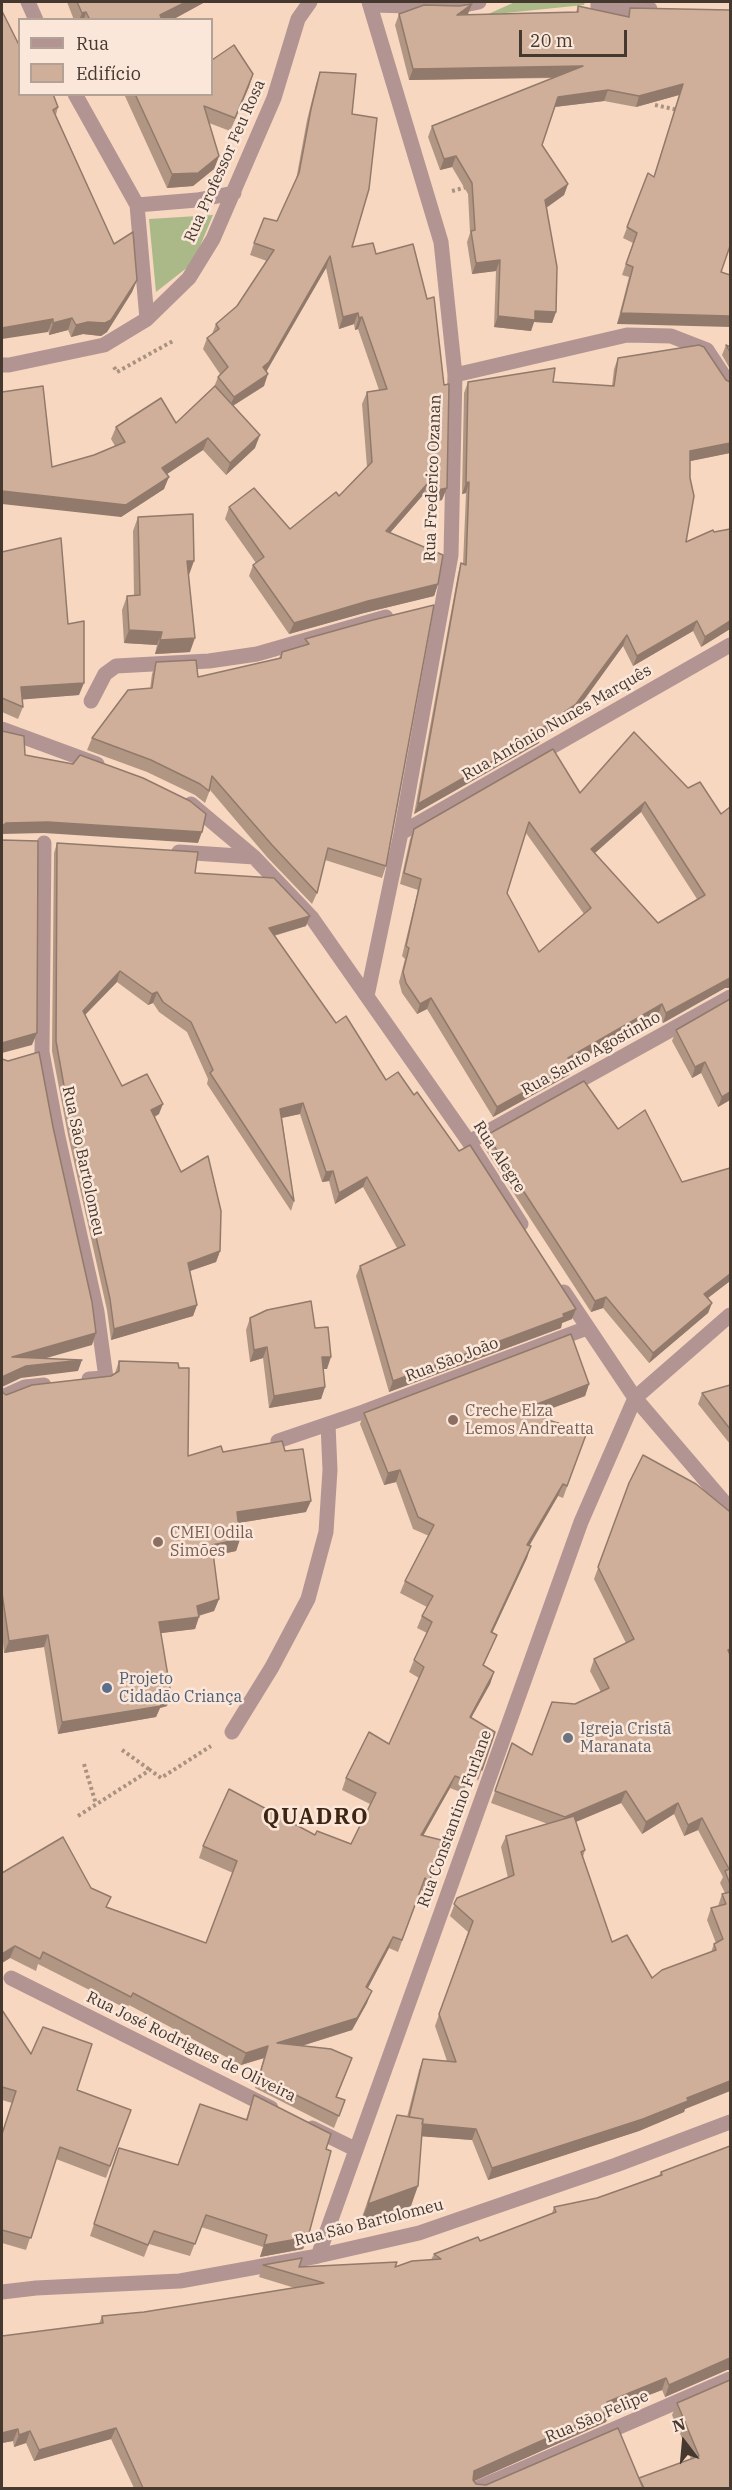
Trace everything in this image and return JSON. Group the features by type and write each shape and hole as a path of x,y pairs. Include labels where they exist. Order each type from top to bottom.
{"street":[{"path":"28,2 35,18"},
{"name":"Rua Professor Feu Rosa","path":"2,365 9,366 104,345 147,319 189,278 213,239 234,193 274,98 298,19 310,2"},
{"path":"369,3 455,7 478,2"},
{"path":"598,2 598,8 664,9"},
{"name":"Rua Frederico Ozanan","path":"367,996 401,833 436,605 451,555 455,375 441,242 369,3"},
{"path":"76,96 137,205 147,319"},
{"path":"137,205 197,200 234,193"},
{"path":"455,375 627,335 671,336 708,350 730,385"},
{"path":"91,701 105,674 116,666 209,661 257,654 399,614"},
{"name":"Rua Antônio Nunes Marquês","path":"401,833 730,645"},
{"path":"2,729 111,769"},
{"name":"Rua Alegre","path":"182,799 254,857 312,918 469,1142 531,1240"},
{"name":"Rua São Bartolomeu","path":"2,1397 25,1387 106,1378 97,1312 58,1137 42,1052 45,844"},
{"path":"161,851 254,857"},
{"name":"Rua Santo Agostinho","path":"469,1142 730,997"},
{"path":"26,1056 42,1052"},
{"path":"556,1279 635,1398 730,1509"},
{"path":"635,1398 730,1315"},
{"name":"Rua São João","path":"278,1441 587,1328"},
{"name":"Rua Constantino Furlane","path":"318,2256 581,1522 635,1398"},
{"path":"232,1732 272,1666 308,1599 326,1532 330,1470 328,1424"},
{"name":"Rua José Rodrigues de Oliveira","path":"11,1978 282,2113"},
{"name":"Rua São Bartolomeu","path":"2,2292 36,2288 180,2281 318,2256 419,2233 616,2165 730,2122"},
{"name":"Rua José Rodrigues de Oliveira","path":"303,2123 355,2149"},
{"name":"Rua São Felipe","path":"478,2488 730,2379"}],"path":[{"path":"655,105 689,112"},
{"path":"123,1749 161,1778 232,1732"},
{"path":"84,1764 96,1804"},
{"path":"78,1815 150,1770"}],"green space":[{"path":"515,2 585,2 584,5 486,15"},
{"path":"213,215 193,263 156,292 149,219"}],"building":[{"path":"77,2 186,2 160,15 161,18 89,18 86,12 82,13"},
{"path":"472,4 457,15 578,12 578,6 629,17 630,8 730,10 730,246 721,272 730,275 730,316 621,313 633,267 626,264 637,233 627,227 648,173 654,177 683,84 639,96 608,90 558,97 542,145 568,184 545,200 557,267 556,312 535,311 535,320 498,316 500,260 476,263 471,231 475,230 472,183 456,156 444,159 432,126 583,66 413,69 399,14 424,5"},
{"path":"2,11 18,43 18,96 54,96 58,107 53,110 114,244 133,232 137,280 111,320 105,323 88,322 76,325 72,318 53,323 53,319 2,328"},
{"path":"234,45 253,74 235,118 204,106 219,156 198,173 172,174 136,96 213,96 213,59"},
{"path":"320,72 356,74 352,114 377,118 369,189 352,247 373,243 376,254 413,244 427,299 434,297 444,385 449,384 447,488 438,490 427,484 386,531 443,555 438,584 368,601 294,623 253,565 264,557 229,507 254,488 290,529 336,492 339,496 372,462 367,392 387,389 362,317 359,318 358,313 343,317 330,256 269,362 263,367 268,374 234,397 218,377 228,367 207,338 219,329 216,324 237,306 274,250 254,243 264,218 277,221 299,173"},
{"path":"699,345 704,347 726,380 730,382 730,443 690,451 690,478 694,496 686,542 713,530 714,532 730,529 730,621 705,637 697,621 637,656 627,635 576,704 540,729 542,733 418,804 461,563 466,565 469,482 466,483 468,382 555,368 553,382 614,386 618,358"},
{"path":"43,386 52,467 94,455 125,442 116,427 161,398 176,423 215,386 260,435 230,463 208,438 162,468 169,477 126,505 2,491 2,392"},
{"path":"193,514 194,561 187,561 195,638 160,640 162,632 129,630 127,596 140,595 138,517"},
{"path":"61,538 68,624 84,621 84,683 21,687 23,707 2,698 2,552"},
{"path":"434,605 386,866 328,848 317,893 212,776 209,791 200,784 151,760 92,738 128,690 152,688 156,662 196,660 198,677 281,658 282,652 309,644 305,639"},
{"path":"2,731 24,736 25,755 73,764 80,755 143,778 190,801 206,814 202,832 48,822 6,823 2,826"},
{"path":"634,732 688,788 700,782 721,814 730,807 730,978 666,1013 662,1004 568,1058 573,1065 497,1107 431,998 420,1004 406,983 403,972 409,948 406,946 421,879 404,873 414,829 553,749 580,793","holes":["645,802 705,895 658,923 591,849","529,822 591,908 539,952 507,893"]},
{"path":"2,840 38,841 37,1033 2,1043"},
{"path":"57,843 198,852 195,873 274,878 310,916 269,928 336,1023 346,1016 386,1080 398,1072 414,1095 417,1092 459,1151 470,1145 576,1309 563,1314 564,1317 393,1381 360,1266 405,1245 367,1177 339,1193 333,1171 326,1172 303,1103 280,1109 294,1201 210,1073 213,1070 191,1022 163,1002 157,992 152,994 120,971 83,1011 122,1086 147,1074 163,1104 151,1110 181,1172 208,1156 221,1211 220,1251 188,1263 197,1305 114,1329 110,1299 71,1125 56,1041"},
{"path":"730,999 730,1092 722,1097 705,1062 695,1067 676,1030"},
{"path":"39,1052 53,1127 92,1302 96,1333 12,1357 82,1360 26,1366 2,1377 2,1059 8,1061"},
{"path":"584,1081 618,1129 645,1110 682,1182 730,1168 730,1274 704,1294 712,1303 653,1353 606,1297 595,1301 487,1135"},
{"path":"311,1301 315,1328 328,1327 331,1357 322,1357 325,1387 274,1396 267,1347 254,1350 250,1318 267,1310"},
{"path":"571,1334 589,1384 519,1411 587,1432 567,1486 563,1484 527,1545 531,1546 491,1632 497,1635 483,1665 494,1672 470,1717 495,1732 482,1770 478,1755 468,1781 455,1776 421,1835 445,1841 429,1882 425,1878 402,1940 393,1937 366,1987 372,1991 357,2018 277,2043 331,2049 352,2058 336,2097 345,2100 339,2116 259,2077 268,2046 246,2053 133,1993 131,1997 43,1952 40,1959 15,1946 2,1954 2,1873 63,1837 91,1888 111,1897 106,1907 206,1943 237,1861 203,1846 229,1789 315,1835 317,1831 351,1844 376,1793 346,1778 369,1732 389,1744 424,1667 414,1660 432,1622 422,1616 433,1596 405,1581 434,1525 418,1517 400,1470 388,1473 364,1413"},
{"path":"119,1361 178,1363 179,1368 189,1368 188,1456 221,1446 223,1452 282,1441 285,1451 303,1449 311,1501 237,1512 240,1539 212,1545 219,1599 197,1606 199,1617 159,1622 171,1694 159,1698 161,1706 62,1722 48,1635 9,1641 2,1593 2,1392 6,1395 32,1385 111,1376 119,1371"},
{"path":"730,1385 730,1429 702,1393"},
{"path":"643,1455 696,1484 730,1511 730,1649 728,1650 730,1655 730,1884 725,1871 729,1869 702,1818 688,1825 678,1803 646,1822 626,1791 565,1817 495,1791 512,1743 532,1755 552,1702 575,1704 609,1688 594,1659 634,1639 598,1567 629,1483"},
{"path":"574,1816 585,1850 581,1852 612,1942 627,1935 652,1978 662,1970 716,1950 714,1944 723,1939 711,1908 726,1904 722,1894 730,1892 730,2081 643,2119 492,2168 476,2129 422,2124 423,2119 409,2117 423,2059 456,2062 439,2014 473,1921 454,1904 457,1898 514,1875 506,1836"},
{"path":"2,2010 31,2054 43,2027 92,2044 77,2090 131,2110 110,2166 60,2147 31,2238 2,2230 2,2134 16,2091 2,2087"},
{"path":"254,2095 331,2134 326,2149 331,2151 308,2237 264,2245 267,2235 206,2215 195,2244 154,2231 148,2245 94,2224 119,2148 178,2165 200,2104 247,2120"},
{"path":"397,2115 423,2119 418,2186 368,2204"},
{"path":"730,2146 730,2358 669,2385 666,2378 607,2402 610,2410 474,2471 473,2480 476,2484 486,2485 618,2428 643,2488 143,2488 116,2428 39,2450 30,2431 19,2435 18,2429 2,2433 2,2336 103,2323 102,2316 144,2312 324,2283 263,2265 302,2258 299,2267 397,2262 395,2267 412,2261 441,2259 434,2254 478,2237 480,2241 556,2212 554,2207 597,2198 662,2175 661,2172"},
{"path":"730,2380 730,2488 644,2488 639,2478 699,2456 677,2403"}],"place":[{"name":"Creche Elza Lemos Andreatta","path":"453,1420"},
{"name":"CMEI Odila Simões","path":"158,1542"},
{"name":"Projeto Cidadão Criança","path":"107,1688"},
{"name":"Igreja Cristã Maranata","path":"568,1738"}],"district":[{"name":"QUADRO","path":"316,1818"}]}
